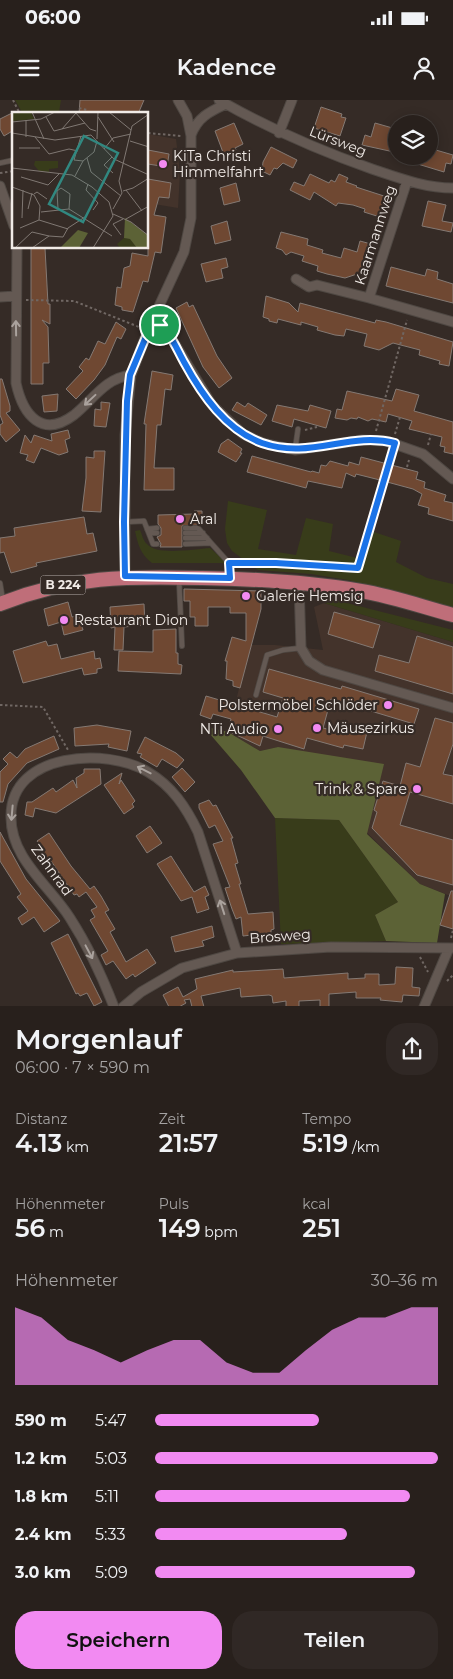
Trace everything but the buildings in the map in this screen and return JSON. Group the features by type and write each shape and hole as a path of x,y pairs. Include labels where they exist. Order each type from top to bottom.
{"main road":[{"name":"B 224","path":"2,603 43,589 84,580 125,576 230,578 299,583 363,591 453,615"}],"street":[{"path":"125,576 125,435 130,375 148,330 184,252 191,218 191,136 187,116 178,100"},
{"path":"279,133 292,100"},
{"path":"191,136 196,122 223,102"},
{"name":"Lürsweg","path":"223,102 279,133 329,154 407,181 439,188 453,188"},
{"name":"Kaarmannweg","path":"369,298 407,181"},
{"path":"0,186 12,220"},
{"path":"17,249 16,383 25,411 35,421 46,424 60,423 74,414 107,384 120,376 130,375"},
{"name":"Kaarmannweg","path":"296,279 309,287 317,285 453,322"},
{"path":"0,298 16,298"},
{"path":"153,320 167,331 198,385 212,405 227,422 243,434 263,443 295,450 374,439 394,443 423,454 453,479"},
{"path":"299,583 301,648 309,661 323,670 453,708"},
{"name":"Zahnrad","path":"114,1006 91,955 69,916 23,856 12,827 10,814 13,801 24,781 37,770 73,758 103,757 131,765 159,779 181,801 198,832 237,953"},
{"name":"Brosweg","path":"123,1006 141,992 182,968 237,953 331,947 451,948"},
{"path":"424,1006 451,948"}],"lane":[{"path":"295,450 298,429"},
{"path":"124,522 144,521 149,534 153,544 157,536 149,534"},
{"path":"185,536 198,528 229,563 230,578"},
{"path":"185,536 211,544"},
{"path":"185,536 207,538"},
{"path":"179,578 182,646"},
{"path":"0,583 2,603"},
{"path":"256,695 267,655 283,650 301,648"}],"path":[{"path":"13,100 19,112"},
{"path":"79,108 87,110"},
{"path":"149,133 191,136"},
{"path":"16,298 74,302 148,330"},
{"path":"374,439 409,310"},
{"path":"229,563 276,563 358,568 400,417"},
{"path":"298,429 303,430 317,427"},
{"path":"423,454 431,434"},
{"path":"0,705 43,707 73,758"}],"shaded area":[{"name":"KiTa Christi Himmelfahrt","path":"149,134 176,139 180,173 178,208 149,203"},
{"path":"324,603 453,642 453,897 420,884 278,747 260,751 228,732 250,645 275,645 323,650 314,607"}],"green space":[{"path":"15,100 61,100 59,112 22,112"},
{"path":"228,501 267,510 258,549 296,555 306,518 333,524 329,551 361,559 371,531 401,541 396,562 427,578 453,584 453,607 348,580 311,574 258,570 232,551 227,543 225,529"},
{"path":"140,530 144,541 152,548 176,551 210,548 227,563 152,563 142,552 139,544 135,531"},
{"path":"324,599 331,599 453,630 453,642 324,603"},
{"path":"203,726 228,732 260,751 278,747 384,764 367,834 420,884 445,894 437,943 386,941 375,915 398,902 339,820 275,818 241,770"},
{"path":"275,818 339,820 398,902 375,915 386,941 281,944"}],"place":[{"name":"KiTa Christi Himmelfahrt","path":"163,164"},
{"name":"Aral","path":"180,519"},
{"name":"Galerie Hemsig","path":"246,596"},
{"name":"Restaurant Dion","path":"64,620"},
{"name":"Polstermöbel Schlöder","path":"388,705"},
{"name":"Mäusezirkus","path":"317,728"},
{"name":"NTi Audio","path":"278,729"},
{"name":"Trink & Spare","path":"417,789"}],"route":[{"path":"153,320 160,325 167,331 184,363 212,405 227,422 243,434 263,443 295,450 374,439 395,443 358,568 276,563 229,563 230,578 125,576 125,435 130,375 153,320"}]}
